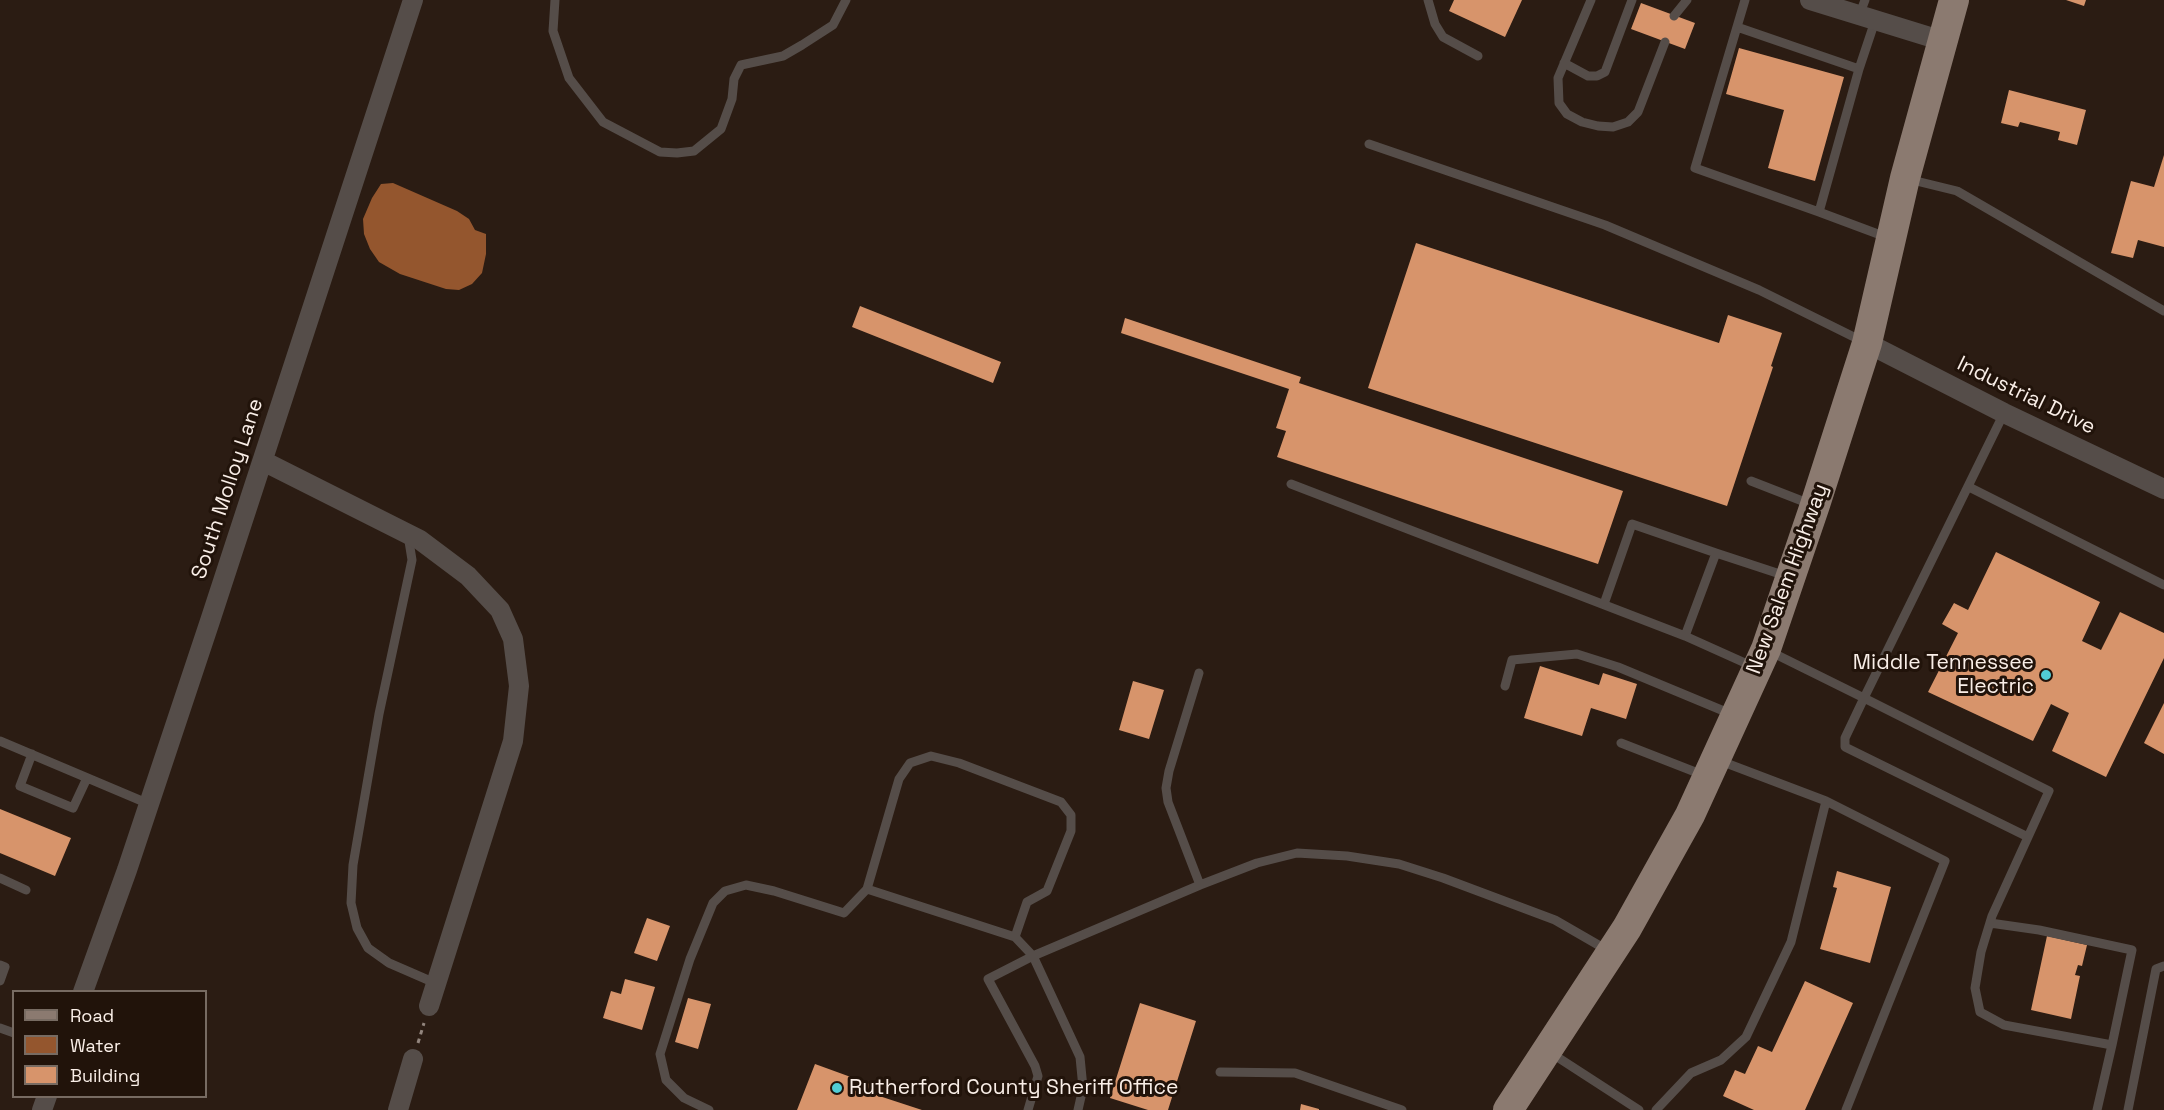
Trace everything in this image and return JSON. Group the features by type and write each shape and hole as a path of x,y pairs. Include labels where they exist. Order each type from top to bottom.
{"main road":[{"name":"New Salem Highway","path":"1508,1110 1612,953 1690,815 1761,659 1791,578 1867,343 1905,178 1954,0"}],"street":[{"name":"South Molloy Lane","path":"84,990 149,804 263,462 413,0"},
{"path":"1810,0 1866,12 1942,41"},
{"name":"Industrial Drive","path":"1867,343 2004,413 2164,489"},
{"path":"263,462 420,540 468,576 500,610 513,639 519,686 513,741 429,1005"},
{"path":"398,1110 412,1059"}],"lane":[{"path":"555,0 553,31 569,78 603,122 660,152 677,153 694,151 721,129 732,99 734,79 741,65 783,56 802,45 833,25 846,0"},
{"path":"1428,0 1443,37 1478,56"},
{"path":"1591,0 1558,78 1559,103 1567,114 1582,122 1613,127 1628,122 1638,112 1665,42"},
{"path":"1564,63 1588,76 1597,76 1605,72 1632,0"},
{"path":"1674,16 1687,0"},
{"path":"1745,0 1695,168 1892,238"},
{"path":"1819,212 1859,69 1866,12"},
{"path":"1737,27 1859,69"},
{"path":"1369,144 1605,225 1759,290 1867,343"},
{"path":"1905,178 1957,191 2164,311"},
{"path":"2004,413 1864,698 1845,738 1845,747 2028,837"},
{"path":"1751,481 1815,506"},
{"path":"1291,484 1685,636 1761,659 1864,698 2049,791 1990,923 1981,952 1975,988 1980,1012 2004,1025 2112,1045"},
{"path":"1969,487 2164,585"},
{"path":"1604,604 1632,524 1791,578"},
{"path":"408,534 412,560 379,714 353,865 351,903 357,928 369,948 389,963 435,983"},
{"path":"1685,636 1716,553"},
{"path":"1505,686 1512,660 1577,654 1618,667 1736,716"},
{"path":"1199,673 1169,771 1166,788 1168,802 1200,885"},
{"path":"0,741 149,804"},
{"path":"1621,742 1826,801 1945,861 1846,1110"},
{"path":"32,754 20,786 73,808 87,778"},
{"path":"709,1110 684,1098 666,1080 660,1054 690,959 713,903 725,891 746,885 774,891 844,913 867,889 899,779 910,763 931,756 959,763 1061,801 1071,815 1071,831 1047,891 1027,902 1015,937"},
{"path":"1656,1110 1691,1073 1721,1060 1746,1037 1791,942 1826,801"},
{"path":"1028,1110 1038,1076 1035,1066 988,979 1033,956 1257,863 1297,853 1347,856 1389,863 1443,878 1556,920 1612,953"},
{"path":"0,878 26,890"},
{"path":"867,889 1015,937 1033,956 1080,1057 1083,1088 1078,1110"},
{"path":"1990,923 2038,930 2132,950 2097,1110"},
{"path":"0,965 5,967 0,981"},
{"path":"2128,1110 2156,969 2164,966"},
{"path":"1548,1051 1640,1110"},
{"path":"1220,1072 1295,1073 1402,1110"}],"path":[{"path":"412,1059 429,1005"}],"water":[{"path":"393,183 457,211 469,219 475,230 486,234 486,254 482,273 472,284 459,290 446,289 400,274 379,262 364,234 363,219 381,184"}],"building":[{"path":"1454,0 1522,0 1505,37 1449,11"},
{"path":"2066,0 2086,0 2084,6"},
{"path":"1641,3 1695,23 1685,49 1631,29"},
{"path":"1739,48 1844,77 1815,181 1768,168 1784,110 1726,94"},
{"path":"2009,90 2086,110 2077,145 2058,140 2060,132 2020,122 2018,127 2001,123"},
{"path":"2164,155 2164,247 2138,240 2133,258 2111,253 2131,181 2154,187"},
{"path":"1416,243 1719,343 1728,315 1782,333 1727,506 1368,388"},
{"path":"860,306 1001,362 993,383 852,327"},
{"path":"1125,318 1301,377 1299,383 1623,491 1598,564 1277,457 1286,431 1276,428 1289,389 1121,333"},
{"name":"Middle Tennessee Electric","path":"1996,552 2100,602 2082,641 2101,650 2120,612 2164,633 2164,658 2106,777 2052,751 2069,713 2051,704 2033,741 1928,692 1958,633 1942,624 1954,603 1968,610"},
{"path":"1540,666 1599,685 1603,673 1637,684 1626,719 1591,708 1582,736 1524,718"},
{"path":"1133,681 1164,690 1149,739 1119,730"},
{"path":"2164,703 2164,754 2144,743"},
{"path":"0,809 71,838 55,876 0,853"},
{"path":"1837,871 1891,887 1870,963 1820,949 1837,888 1833,887"},
{"path":"647,918 670,926 657,961 634,953"},
{"path":"2047,936 2087,945 2082,966 2078,965 2075,975 2080,976 2071,1019 2031,1010"},
{"path":"625,979 655,987 642,1030 603,1018 611,991 621,994"},
{"path":"1805,981 1853,1003 1805,1110 1754,1110 1723,1096 1735,1070 1745,1074 1758,1046 1772,1052"},
{"path":"688,998 711,1004 698,1049 675,1042"},
{"path":"1140,1003 1196,1021 1168,1110 1148,1110 1110,1098"},
{"name":"Rutherford County Sheriff Office","path":"815,1064 870,1084 867,1092 922,1110 797,1110"},
{"path":"1301,1104 1319,1109 1319,1110 1300,1110"}],"place":[{"name":"Middle Tennessee Electric","path":"2046,675"},
{"name":"Rutherford County Sheriff Office","path":"837,1088"}]}
